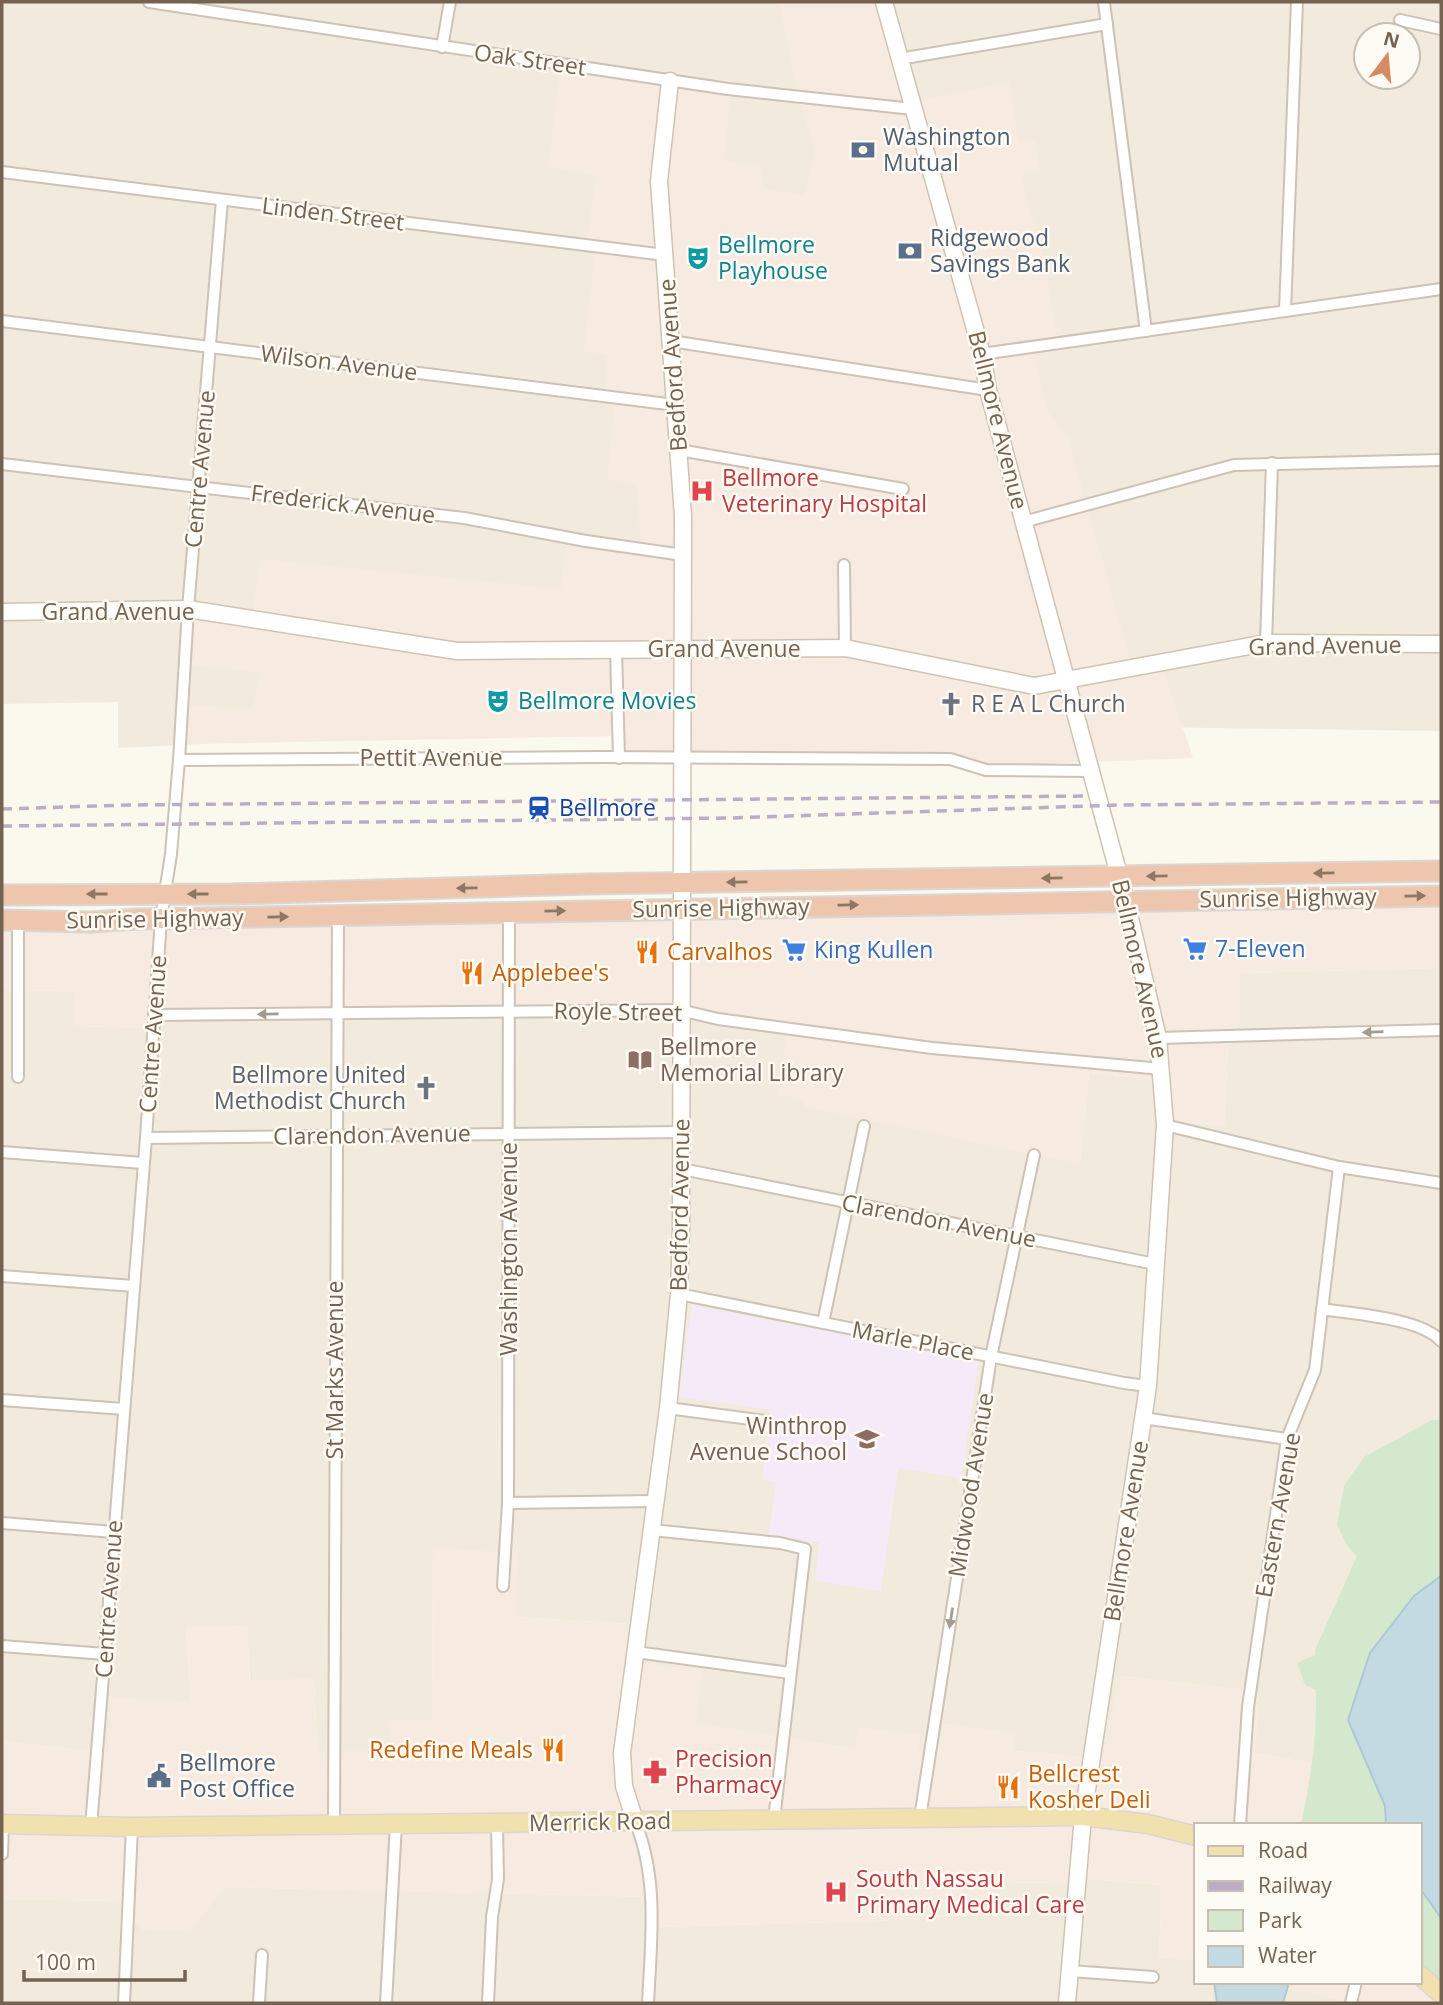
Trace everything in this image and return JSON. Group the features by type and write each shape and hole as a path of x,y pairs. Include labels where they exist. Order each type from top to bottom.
{"highway":[{"name":"Sunrise Highway","path":"2,895 1441,871"},
{"name":"Sunrise Highway","path":"10,920 92,922 509,911 1441,896"}],"main road":[{"name":"Merrick Road","path":"2,1824 132,1828 1083,1816 1148,1824 1194,1836"},
{"path":"1422,1977 1441,1994"}],"street":[{"name":"Oak Street","path":"149,2 670,81 913,109"},
{"path":"442,47 450,2"},
{"name":"Bellmore Avenue","path":"884,2 982,354 988,390 1120,877 1158,1038 1162,1069 1165,1125 1148,1386 1083,1816 1067,2003"},
{"path":"1104,2 1146,331"},
{"path":"1285,311 1297,2"},
{"path":"1400,20 1441,29"},
{"path":"899,59 1107,24"},
{"name":"Bedford Avenue","path":"635,1821 624,1786 622,1753 668,1408 679,1294 682,1169 680,1010 683,516 659,181 670,81"},
{"name":"Linden Street","path":"2,172 665,255"},
{"name":"Centre Avenue","path":"91,1827 161,919 179,760 188,609 222,200"},
{"path":"982,354 1441,289"},
{"name":"Wilson Avenue","path":"2,321 675,405"},
{"path":"671,341 988,390"},
{"path":"679,450 903,489"},
{"path":"1024,522 1234,465 1441,460"},
{"path":"1266,643 1272,463"},
{"name":"Frederick Avenue","path":"2,464 464,518 586,541 683,555"},
{"path":"844,565 845,648"},
{"name":"Grand Avenue","path":"2,612 188,609 457,651 845,648 1034,686 1266,643 1441,644"},
{"path":"617,650 619,758"},
{"name":"Pettit Avenue","path":"179,760 950,759 986,770 1090,771"},
{"name":"Washington Avenue","path":"503,1586 508,1503 509,911"},
{"name":"St Marks Avenue","path":"334,1825 338,916"},
{"path":"10,920 18,1077"},
{"name":"Royle Street","path":"155,1015 680,1010 718,1019 932,1048 1162,1069"},
{"path":"1158,1038 1441,1030"},
{"path":"1165,1125 1339,1167 1441,1184"},
{"path":"823,1323 864,1126"},
{"name":"Clarendon Avenue","path":"146,1138 682,1132"},
{"path":"2,1152 143,1163"},
{"name":"Midwood Avenue","path":"920,1818 991,1357 1034,1155"},
{"name":"Eastern Avenue","path":"1240,1823 1248,1707 1287,1439 1315,1370 1339,1167"},
{"name":"Clarendon Avenue","path":"682,1169 1155,1264"},
{"path":"2,1276 134,1286"},
{"name":"Marle Place","path":"679,1294 1148,1386"},
{"path":"1322,1309 1410,1324 1435,1333 1441,1341"},
{"path":"2,1400 124,1409"},
{"path":"668,1408 765,1421"},
{"path":"1143,1418 1287,1439"},
{"path":"508,1503 655,1501"},
{"path":"2,1523 114,1532"},
{"path":"652,1530 779,1543 806,1549 774,1820"},
{"path":"2,1646 105,1654"},
{"path":"636,1652 790,1673"},
{"path":"635,1821 645,1845 652,1895 648,2003"},
{"path":"488,2003 492,1917 498,1879 497,1823"},
{"path":"2,1824 2,1854"},
{"path":"386,2003 396,1824"},
{"path":"124,2003 132,1828"},
{"path":"259,2003 262,1955"},
{"path":"1070,1971 1153,1978"},
{"path":"1351,2003 1356,1984"}],"shaded area":[{"path":"2,2 1441,2 1441,731 675,721 118,748 118,702 2,704"},
{"path":"779,2 881,2 907,103 1010,82 1018,142 1035,139 1039,170 1020,175 1046,267 1057,340 1032,344 1047,410 1068,438 1134,674 1163,669 1193,758 986,766 956,756 615,753 613,736 184,744 186,705 252,709 261,672 190,665 194,615 251,622 260,559 561,589 566,542 641,553 637,490 633,484 607,479 613,401 605,399 607,355 584,351 595,251 586,249 596,175 548,167 561,66 731,91 724,161 761,166 764,189 804,195 816,152 799,100"},
{"path":"1441,906 1441,968 1240,973 1240,1021 1228,1044 1224,1126 1155,1122 1153,1079 1089,1073 1080,1164 805,1107 806,1101 777,1094 787,1031 679,1012 153,1015 151,1028 74,1026 75,991 2,990 2,930"},
{"path":"1441,968 1441,1451 1318,1749 1315,1764 1254,1753 1260,1692 1120,1676 1103,1759 1012,1751 1014,1734 943,1724 940,1755 918,1752 919,1734 855,1749 695,1723 637,1663 631,1624 515,1617 433,1549 432,1719 393,1751 317,1751 314,1678 250,1684 247,1626 186,1628 191,1703 110,1754 2,1741 2,990 76,991 74,1026 151,1028 152,1015 679,1012 787,1031 805,1106 1080,1163 1089,1073 1154,1079 1224,1126 1228,1044 1240,1021 1239,973"},
{"name":"Winthrop Avenue School","path":"692,1305 979,1361 961,1478 898,1468 881,1591 815,1581 819,1542 769,1534 776,1482 762,1479 771,1410 679,1397"},
{"path":"433,1548 518,1553 515,1617 631,1624 637,1663 702,1671 696,1723 855,1749 858,1727 920,1735 918,1752 940,1755 943,1724 1015,1734 1012,1751 1103,1759 1119,1676 1260,1692 1254,1753 1315,1764 1301,1823 1194,1823 1194,1960 1159,1957 1162,1885 1077,1878 1076,1882 997,1883 994,1913 878,1921 654,1927 654,1897 226,1887 189,1931 143,1930 118,1901 2,1899 2,1741 109,1754 111,1697 191,1702 186,1627 248,1626 249,1681 314,1678 317,1751 393,1751 388,1720 432,1719"},
{"path":"1076,1878 1162,1885 1159,1957 1194,1960 1194,1984 1292,1984 1294,1988 1343,2003 2,2003 2,1899 118,1901 143,1930 226,1887 655,1897 655,1927 878,1921 993,1913 996,1883 1075,1882"},
{"path":"1422,1968 1441,1985 1441,2003 1343,2003 1294,1988 1292,1984 1422,1984"}],"green space":[{"path":"1432,1420 1441,1420 1441,1985 1422,1968 1422,1823 1301,1823 1313,1758 1316,1690 1305,1685 1297,1663 1315,1655 1357,1556 1348,1547 1337,1525 1344,1486 1364,1457"}],"water":[{"path":"1441,1576 1441,1918 1422,1891 1422,1823 1386,1823 1385,1806 1348,1720 1370,1653 1414,1596"},
{"path":"1214,1984 1288,1986 1283,2003 1217,2003"}],"railway":[{"path":"2,809 129,805 1088,796"},
{"path":"2,826 730,818 1119,805 1441,802"}],"place":[{"name":"Washington Mutual","path":"863,150"},
{"name":"Ridgewood Savings Bank","path":"910,251"},
{"name":"Bellmore Playhouse","path":"698,258"},
{"name":"Bellmore Veterinary Hospital","path":"702,491"},
{"name":"Bellmore Movies","path":"498,701"},
{"name":"R E A L Church","path":"951,704"},
{"name":"Bellmore","path":"539,808"},
{"name":"7-Eleven","path":"1195,949"},
{"name":"King Kullen","path":"794,950"},
{"name":"Carvalhos","path":"647,952"},
{"name":"Applebee's","path":"472,973"},
{"name":"Bellmore Memorial Library","path":"640,1060"},
{"name":"Bellmore United Methodist Church","path":"426,1088"},
{"name":"Winthrop Avenue School","path":"867,1439"},
{"name":"Redefine Meals","path":"553,1750"},
{"name":"Precision Pharmacy","path":"655,1772"},
{"name":"Bellmore Post Office","path":"159,1776"},
{"name":"Bellcrest Kosher Deli","path":"1008,1787"},
{"name":"South Nassau Primary Medical Care","path":"836,1892"}]}
